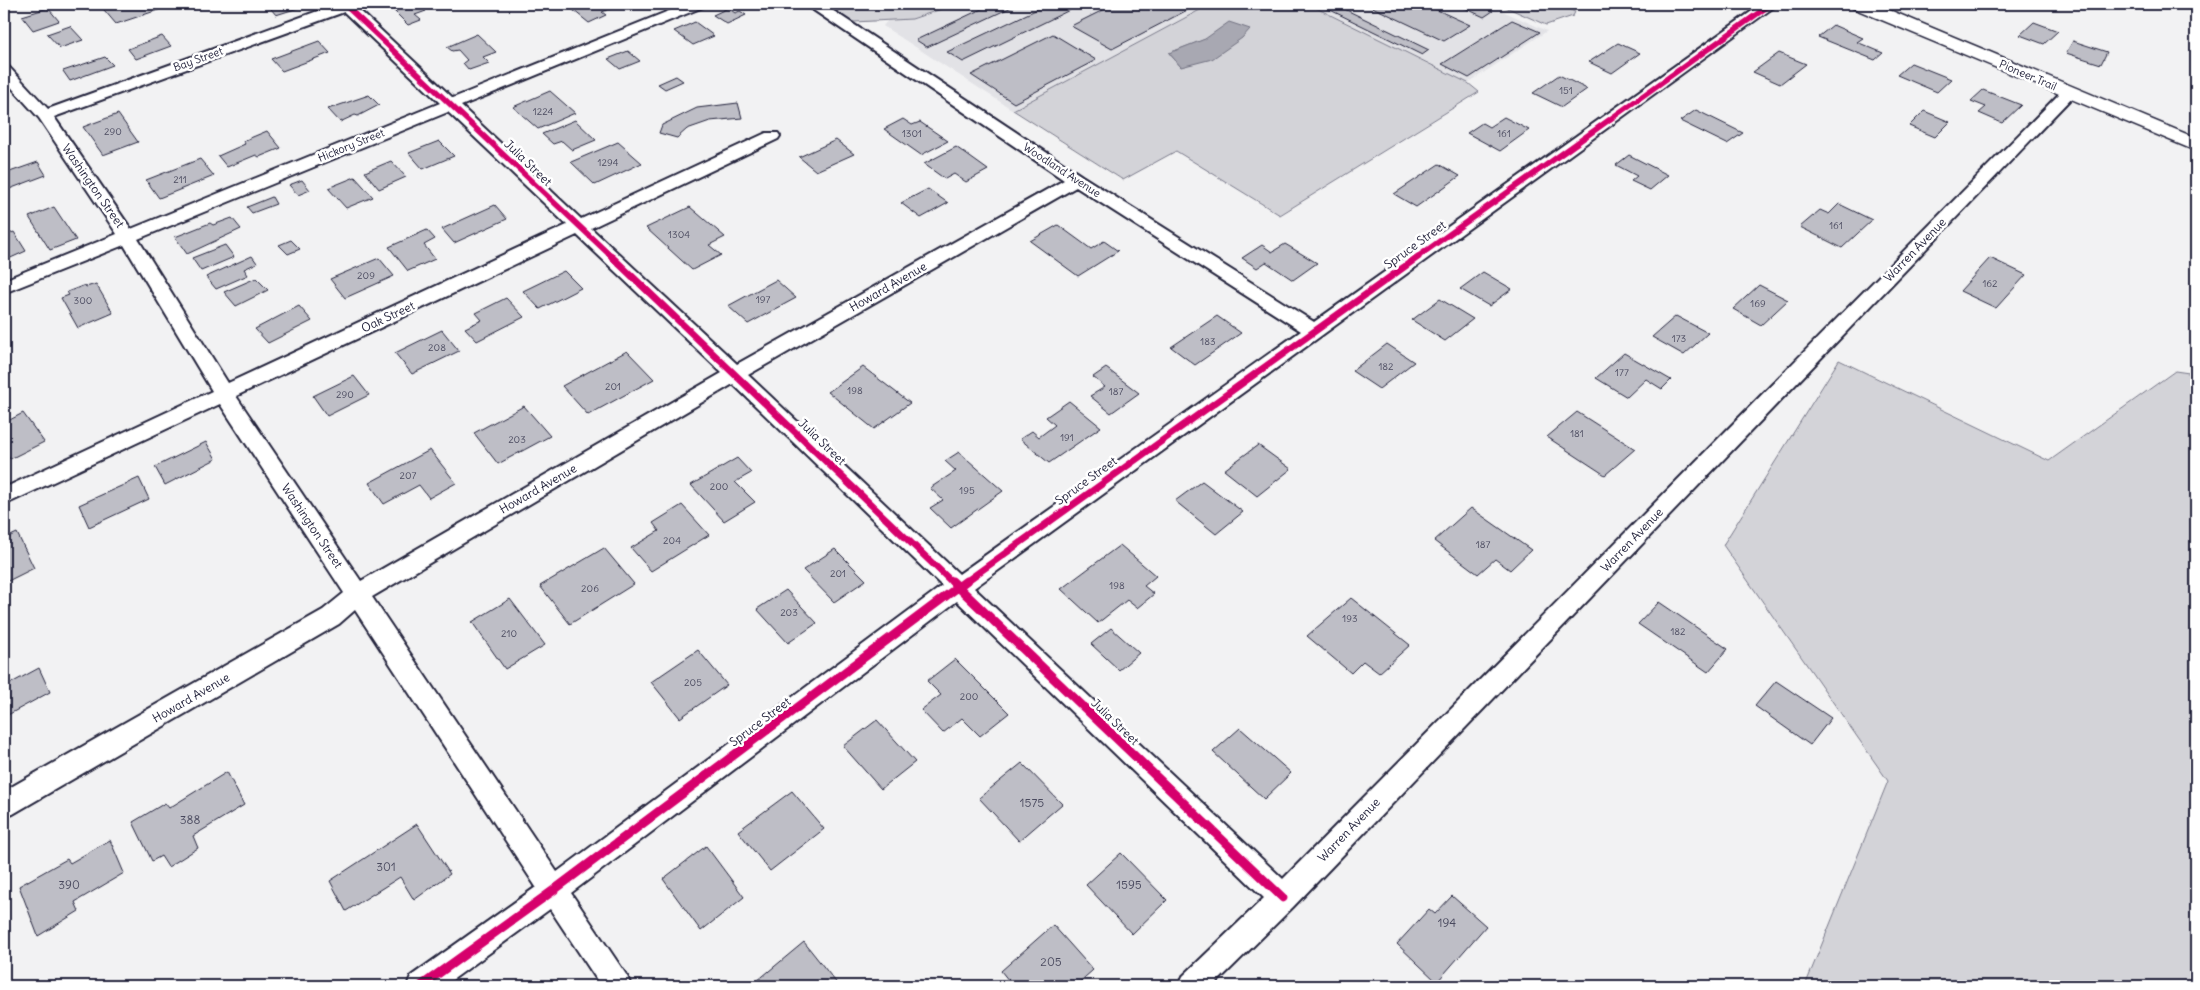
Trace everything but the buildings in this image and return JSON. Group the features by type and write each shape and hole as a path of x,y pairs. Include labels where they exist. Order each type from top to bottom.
{"street":[{"name":"Julia Street","path":"347,4 578,227 736,374 1283,898"},
{"name":"Bay Street","path":"45,115 347,4"},
{"name":"Hickory Street","path":"4,287 698,4"},
{"name":"Woodland Avenue","path":"814,4 1076,180 1314,331"},
{"name":"Spruce Street","path":"422,986 554,890 958,587 1771,4"},
{"name":"Pioneer Trail","path":"1860,4 2196,145"},
{"name":"Washington Street","path":"4,70 45,115 128,237 224,394 617,986"},
{"name":"Warren Avenue","path":"1193,986 1283,898 2069,92"},
{"name":"Oak Street","path":"4,497 772,136"},
{"name":"Howard Avenue","path":"4,805 331,617 358,594 736,374 1076,180"}],"shaded area":[{"path":"844,4 956,4 912,19 854,22 833,15"},
{"path":"956,4 1211,4 1013,110 883,26 888,20 912,19"},
{"path":"1211,4 1308,4 1468,83 1479,92 1280,215 1176,151 1123,180 1013,110","holes":["1206,39 1181,67 1169,53"]},
{"path":"1308,4 1487,4 1547,31 1468,83"},
{"path":"1499,4 1556,4 1575,12 1573,16 1546,25"},
{"path":"1229,22 1250,29 1242,38 1212,59 1181,67 1169,53 1205,39"},
{"path":"1839,360 2049,461 2175,371 2196,374 2196,986 1805,986 1888,781 1723,545"}],"cycle path":[{"path":"344,4 735,374 1283,898"},
{"path":"421,986 554,890 958,587 1771,4"}]}
